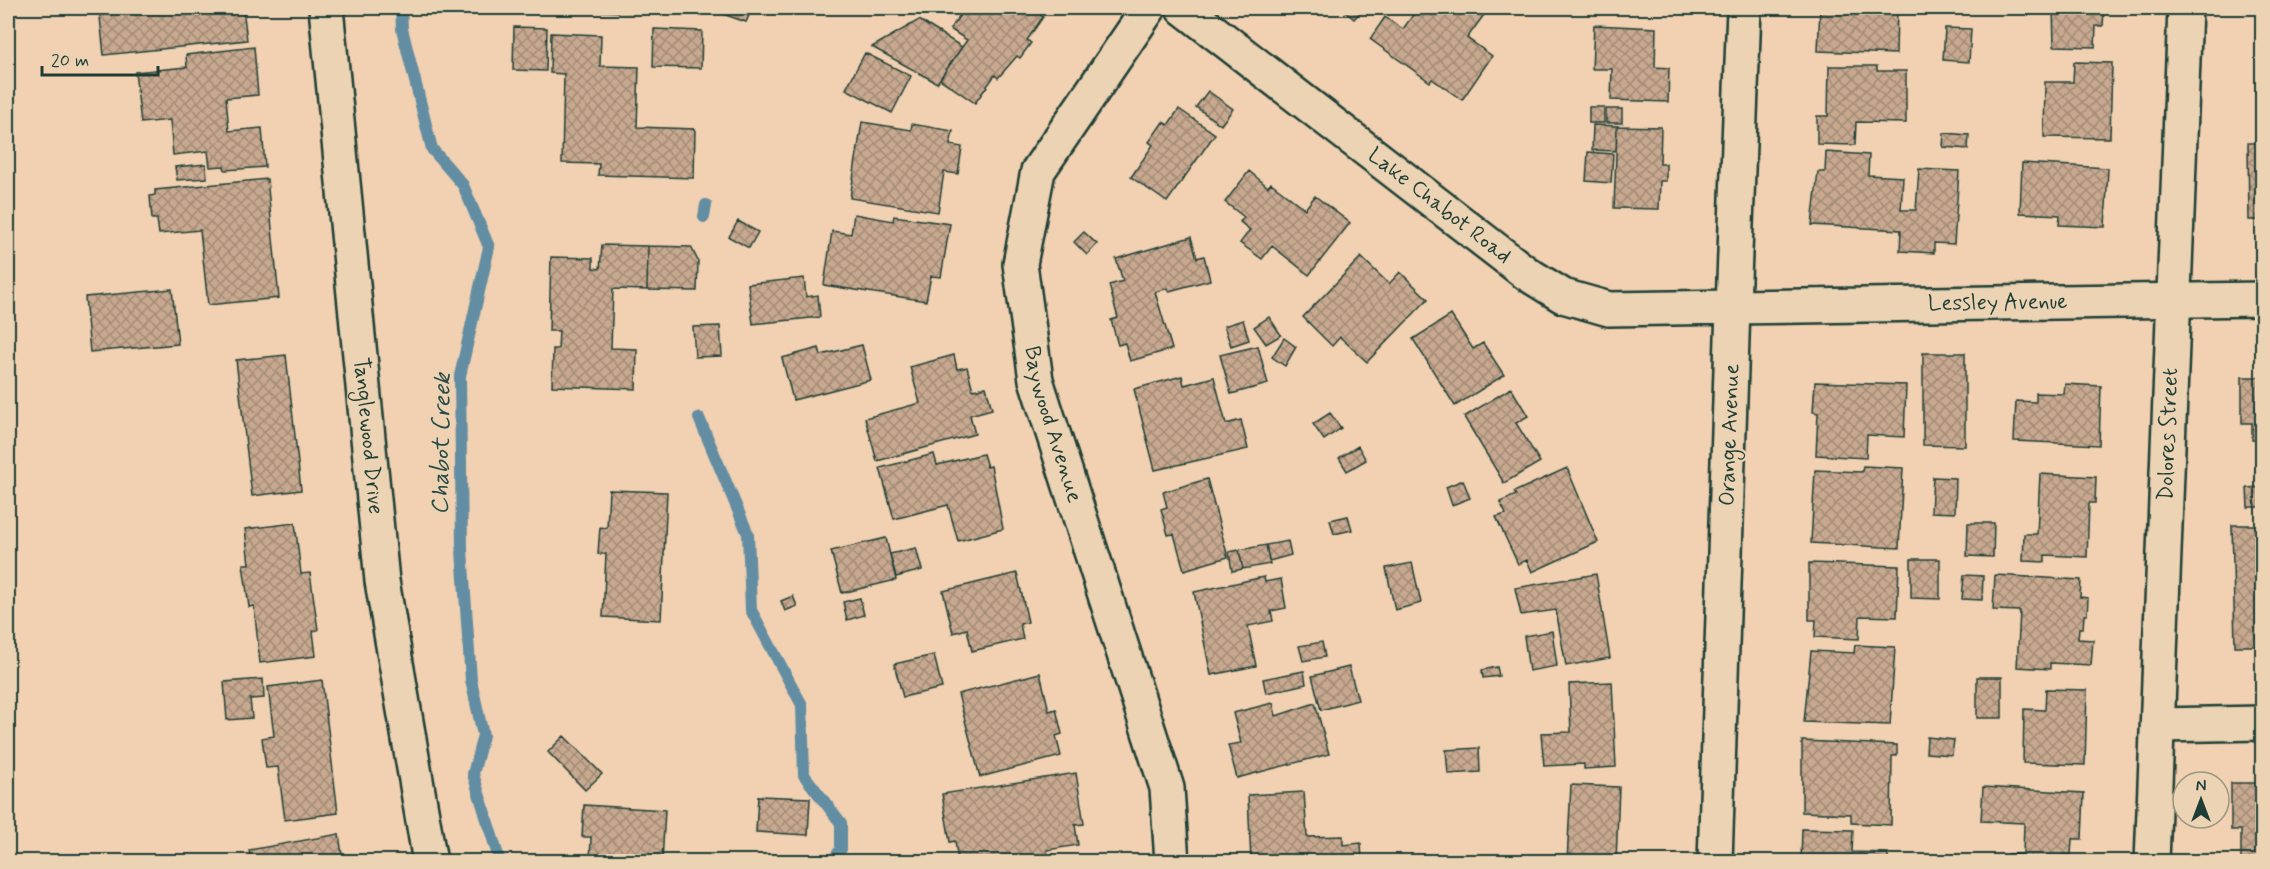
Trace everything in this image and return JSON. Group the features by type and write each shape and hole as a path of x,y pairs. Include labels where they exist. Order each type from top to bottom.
{"street":[{"name":"Tanglewood Drive","path":"326,8 382,581 430,861"},
{"name":"Baywood Avenue","path":"1149,8 1038,171 1020,264 1036,380 1167,788 1172,861"},
{"name":"Lake Chabot Road","path":"1183,8 1526,273 1563,296 1609,309 1733,307"},
{"name":"Orange Avenue","path":"1715,861 1744,8"},
{"name":"Dolores Street","path":"2152,861 2185,8"},
{"name":"Lessley Avenue","path":"1733,307 2262,298"},
{"path":"2157,725 2262,723"}],"building":[{"path":"99,8 243,8 247,40 104,55"},
{"path":"599,8 691,8 691,14 599,11"},
{"path":"726,8 752,9 746,22 723,14"},
{"path":"965,8 1042,8 1038,13 1043,17 1027,40 1031,43 1020,58 1017,56 998,78 995,75 975,103 940,79 967,40 950,29"},
{"path":"1341,8 1364,8 1354,19"},
{"path":"1418,8 1489,8 1467,38 1492,56 1462,100 1432,79 1430,82 1370,39 1385,17 1403,29"},
{"path":"1820,8 1897,8 1896,54 1818,51"},
{"path":"2053,8 2114,8 2114,11 2104,10 2103,26 2096,26 2095,47 2054,46"},
{"path":"919,20 962,47 937,83 872,47"},
{"path":"1594,25 1656,28 1655,67 1669,68 1668,102 1611,100 1612,69 1592,69"},
{"path":"514,27 547,28 546,71 513,70"},
{"path":"1945,28 1971,29 1969,62 1943,60"},
{"path":"654,29 702,31 701,68 653,67"},
{"path":"551,33 601,35 600,66 639,67 637,127 695,129 694,178 598,175 599,164 562,163 564,74 550,73"},
{"path":"254,47 258,95 226,98 229,131 262,128 265,167 225,170 224,166 210,167 208,151 173,155 170,120 141,123 135,72 187,67 186,55"},
{"path":"865,53 911,76 892,113 846,89"},
{"path":"2074,62 2112,63 2110,138 2044,137 2045,82 2073,82"},
{"path":"1829,66 1877,66 1877,71 1906,71 1906,123 1856,122 1855,145 1817,144 1817,116 1828,116"},
{"path":"1208,91 1233,109 1221,125 1196,107"},
{"path":"1589,107 1604,107 1604,123 1589,123"},
{"path":"1179,109 1215,134 1167,202 1131,177 1153,145 1149,142 1163,122 1168,125"},
{"path":"1606,109 1622,109 1622,123 1606,123"},
{"path":"862,122 911,130 912,124 953,131 950,145 962,147 958,174 944,172 938,212 850,198"},
{"path":"1593,125 1617,126 1616,151 1592,150"},
{"path":"1617,126 1661,127 1660,164 1666,164 1666,181 1660,181 1659,209 1614,208"},
{"path":"1944,133 1969,135 1968,149 1943,147"},
{"path":"2248,143 2262,143 2262,220 2249,220"},
{"path":"1588,152 1613,154 1611,183 1586,181"},
{"path":"1826,152 1869,155 1868,175 1903,177 1901,210 1916,210 1919,169 1959,171 1954,244 1934,243 1934,253 1900,251 1901,230 1812,225 1818,172 1825,172"},
{"path":"2022,163 2108,168 2105,227 2059,225 2060,215 2020,213"},
{"path":"206,164 207,178 177,180 175,167"},
{"path":"1249,171 1268,187 1271,183 1305,209 1315,196 1350,223 1309,275 1272,246 1262,259 1240,243 1250,230 1240,222 1244,217 1225,202"},
{"path":"267,179 279,298 208,305 200,230 159,234 157,219 152,219 150,196 155,195 155,190"},
{"path":"854,214 893,221 894,216 950,224 941,277 931,276 926,301 824,285 832,231 851,234"},
{"path":"738,221 758,232 749,248 729,237"},
{"path":"1084,232 1097,244 1087,255 1074,242"},
{"path":"1191,237 1197,258 1204,256 1210,280 1169,291 1168,288 1155,292 1172,349 1130,361 1125,343 1118,345 1111,320 1118,318 1109,285 1123,281 1116,259"},
{"path":"602,245 648,246 647,290 613,289 611,348 637,349 636,389 552,386 553,349 558,349 559,331 549,331 551,257 593,258 593,268 600,269"},
{"path":"648,246 691,247 698,261 697,291 647,290"},
{"path":"1361,257 1389,284 1400,272 1428,299 1367,362 1340,337 1332,346 1303,317"},
{"path":"804,278 806,297 818,295 820,317 753,324 748,284"},
{"path":"172,289 178,344 90,352 85,297"},
{"path":"1451,315 1473,349 1483,343 1504,375 1455,406 1413,339"},
{"path":"1269,317 1281,335 1266,344 1254,327"},
{"path":"1243,320 1249,340 1231,346 1224,326"},
{"path":"720,326 722,356 695,357 693,327"},
{"path":"1284,338 1296,347 1285,366 1272,357"},
{"path":"862,345 871,380 793,400 782,358 819,348 821,355"},
{"path":"1258,346 1268,384 1231,394 1220,355"},
{"path":"1923,353 1965,353 1965,446 1923,445"},
{"path":"286,355 301,490 252,496 236,360"},
{"path":"954,355 957,369 967,367 973,390 986,387 992,409 970,415 975,434 877,461 865,418 920,403 910,367"},
{"path":"1182,376 1184,385 1214,377 1226,424 1241,420 1248,449 1155,470 1134,389"},
{"path":"2242,377 2262,377 2262,462 2260,462 2260,440 2252,440 2252,423 2242,423"},
{"path":"1815,382 1906,385 1904,437 1867,435 1866,458 1816,455 1818,413 1813,412"},
{"path":"2065,384 2101,386 2099,445 2014,441 2016,401 2036,402 2036,393 2064,394"},
{"path":"1511,388 1528,416 1516,423 1540,462 1504,483 1464,417"},
{"path":"1330,413 1341,428 1324,440 1313,424"},
{"path":"1358,446 1366,460 1347,471 1339,458"},
{"path":"934,454 937,465 983,454 987,467 991,466 1003,529 958,541 948,505 894,519 880,468"},
{"path":"1863,466 1903,468 1899,548 1811,543 1815,470 1862,472"},
{"path":"1567,468 1598,542 1532,572 1527,560 1518,564 1496,517 1506,514 1500,502 1516,495 1514,492"},
{"path":"2040,474 2096,477 2095,503 2089,503 2087,557 2045,555 2045,562 2023,561 2024,534 2037,534"},
{"path":"1933,477 1956,478 1955,513 1931,512"},
{"path":"1207,479 1228,557 1184,570 1174,534 1168,535 1161,509 1167,507 1163,492"},
{"path":"1463,480 1470,498 1452,505 1446,487"},
{"path":"2262,487 2262,507 2248,507 2247,488"},
{"path":"609,490 667,492 661,620 603,617 606,554 598,554 600,527 607,528"},
{"path":"1348,516 1352,530 1334,534 1330,520"},
{"path":"295,523 301,574 310,573 318,630 313,631 316,656 260,663 254,606 249,607 243,564 249,564 245,529"},
{"path":"1968,523 1994,523 1993,557 1967,556"},
{"path":"2232,525 2262,525 2262,646 2235,646"},
{"path":"886,538 896,580 842,593 831,551"},
{"path":"1288,541 1291,555 1269,561 1266,545"},
{"path":"1266,545 1270,564 1243,569 1239,550"},
{"path":"916,548 922,570 896,577 890,554"},
{"path":"1239,550 1243,569 1232,571 1229,552"},
{"path":"1911,559 1940,559 1940,599 1911,598"},
{"path":"1412,563 1421,603 1395,610 1386,568"},
{"path":"1809,563 1899,566 1897,617 1860,616 1859,639 1815,637 1816,620 1809,620"},
{"path":"1017,573 1028,622 1020,624 1023,639 972,651 967,629 953,633 943,591"},
{"path":"1596,574 1610,658 1566,666 1556,610 1521,615 1515,588"},
{"path":"1964,575 1983,576 1982,600 1962,599"},
{"path":"1995,575 2081,580 2080,597 2088,598 2087,615 2084,615 2083,628 2079,628 2078,639 2093,640 2091,665 2050,663 2050,669 2017,667 2020,611 1993,610"},
{"path":"1264,577 1265,582 1281,579 1286,608 1271,611 1273,621 1248,626 1256,666 1211,675 1194,592"},
{"path":"793,596 797,606 785,611 781,601"},
{"path":"860,598 864,615 847,620 843,602"},
{"path":"1552,631 1557,666 1529,671 1524,636"},
{"path":"1322,642 1325,657 1303,661 1299,646"},
{"path":"1855,645 1895,647 1890,725 1804,722 1811,651 1854,653"},
{"path":"934,655 942,688 903,697 894,664"},
{"path":"1349,667 1358,700 1321,710 1312,676"},
{"path":"1497,667 1499,676 1483,678 1482,670"},
{"path":"1304,671 1306,684 1266,693 1263,679"},
{"path":"1040,673 1049,711 1056,709 1062,734 1056,736 1061,756 980,777 958,694"},
{"path":"1977,677 2002,677 2002,718 1977,718"},
{"path":"263,679 264,698 250,699 252,718 227,720 224,682"},
{"path":"322,680 338,813 285,820 278,767 266,768 262,738 274,736 268,687"},
{"path":"1612,682 1616,767 1584,769 1584,764 1544,766 1541,733 1571,732 1569,684"},
{"path":"2046,689 2087,690 2085,765 2023,763 2024,709 2045,710"},
{"path":"1273,703 1276,716 1315,703 1329,754 1237,778 1228,745 1241,743 1233,713"},
{"path":"564,736 602,774 585,790 548,752"},
{"path":"1927,737 1954,740 1952,755 1926,753"},
{"path":"1802,741 1897,745 1897,756 1892,756 1891,825 1851,823 1851,814 1802,812"},
{"path":"1479,748 1480,772 1448,774 1446,750"},
{"path":"1076,773 1084,824 1075,825 1078,845 1047,850 1049,862 958,862 955,841 950,842 942,794"},
{"path":"2231,783 2262,783 2262,862 2241,862 2241,830 2231,830"},
{"path":"1571,785 1619,787 1616,862 1567,862"},
{"path":"1983,787 2084,793 2082,839 2072,839 2071,855 2063,855 2063,862 2007,862 2008,854 2023,854 2024,823 1981,821"},
{"path":"1304,792 1307,837 1343,836 1343,845 1361,843 1362,862 1251,862 1248,795"},
{"path":"758,796 810,798 808,835 756,832"},
{"path":"584,805 665,810 662,862 590,862 591,837 582,837"},
{"path":"1802,829 1853,830 1852,852 1888,853 1888,862 1801,862"},
{"path":"339,834 343,862 251,862 249,850"},
{"path":"933,857 933,862 889,862 889,859"}],"waterway":[{"name":"Chabot Creek","path":"401,8 402,29 432,149 463,185 489,247 460,376 462,550 471,680 483,735 473,774 500,862"},
{"path":"704,217 706,205"},
{"path":"699,418 748,534 751,610 802,705 804,775 841,823 841,849 832,862"}]}
